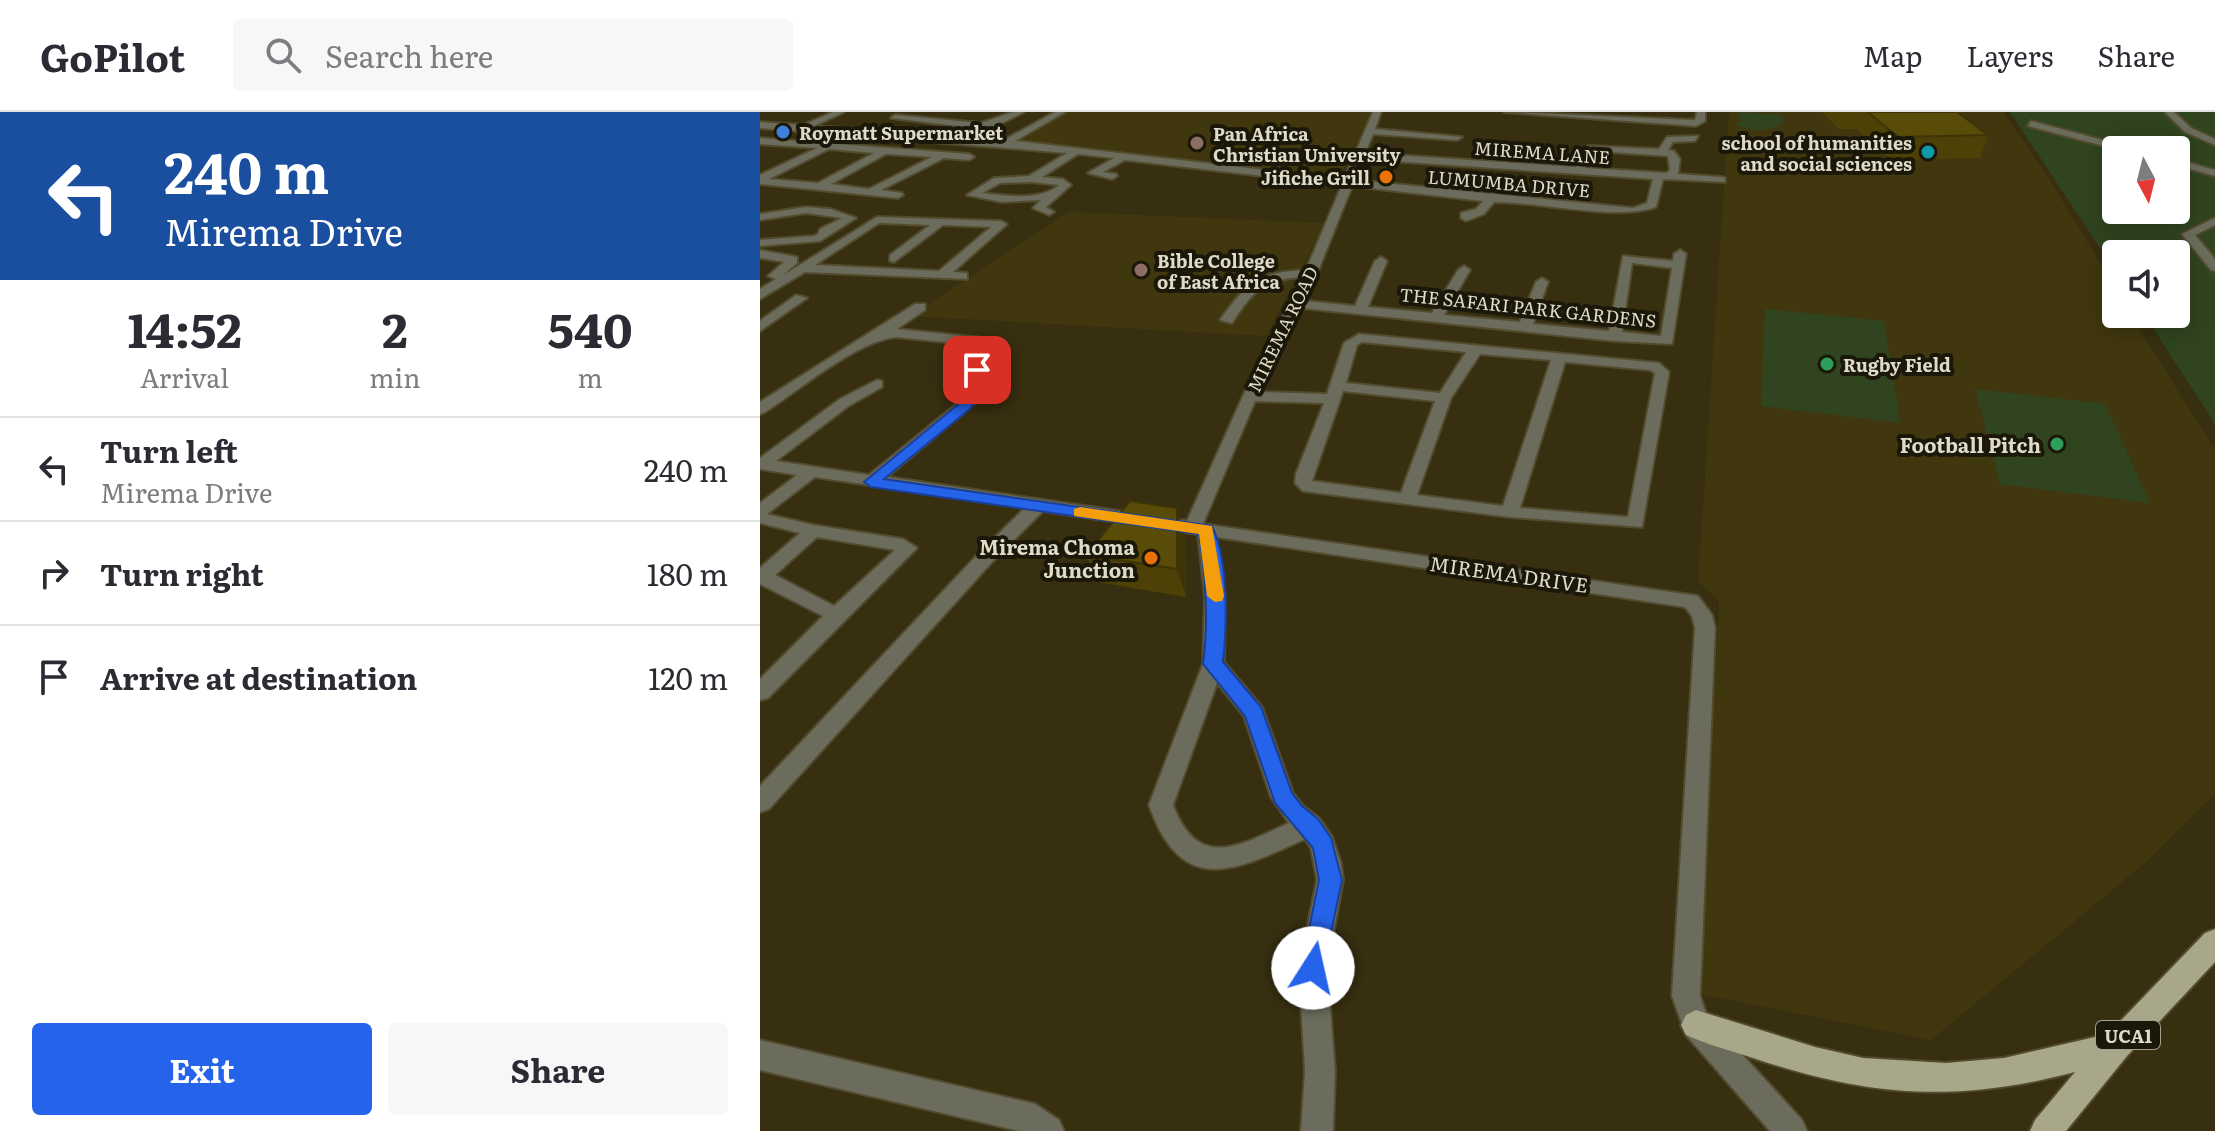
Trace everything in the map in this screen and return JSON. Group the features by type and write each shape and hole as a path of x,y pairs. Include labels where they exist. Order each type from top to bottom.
{"main road":[{"name":"UCA1","path":"2046,1131 2117,1046 2215,942"},
{"path":"1696,1025 1883,1076 1927,1079 1981,1077 2052,1065 2117,1046"}],"street":[{"path":"906,112 895,118 989,125"},
{"path":"959,140 1020,112"},
{"path":"981,155 1061,112"},
{"name":"MIREMA ROAD","path":"1200,529 1250,396 1298,304 1377,112"},
{"path":"1508,112 1635,116 1696,123 1701,121 1701,112"},
{"path":"2169,112 2188,130 2215,142"},
{"path":"812,113 837,113"},
{"path":"763,142 837,113"},
{"path":"2031,124 2102,143"},
{"name":"LUMUMBA DRIVE","path":"760,125 1006,143 1491,199 1639,210 1652,205 1664,176"},
{"path":"1369,131 1457,137"},
{"path":"1662,152 1670,139 1695,138"},
{"path":"763,142 969,157"},
{"path":"760,180 828,146"},
{"path":"1579,171 1593,147 1662,152 1674,157 1675,171 1664,176"},
{"path":"820,186 885,150"},
{"path":"1031,179 1056,167 1076,151"},
{"path":"872,191 945,155"},
{"name":"MIREMA LANE","path":"1360,156 1721,180"},
{"path":"1112,176 1093,172 1123,157"},
{"path":"760,166 784,167"},
{"path":"2190,166 2215,173"},
{"path":"1049,212 1038,208 1065,189 1065,183 1031,179 998,180 972,195 992,199 1055,196"},
{"path":"760,180 898,195"},
{"path":"1466,218 1465,215 1483,210 1491,199"},
{"path":"760,217 784,211 828,213 851,218 829,227 824,231 824,236 814,241 773,240 760,243"},
{"path":"760,295 877,220 1002,225 941,276"},
{"path":"2215,221 2188,234 2215,267"},
{"path":"894,258 941,222"},
{"path":"760,254 793,260 760,284"},
{"name":"THE SAFARI PARK GARDENS","path":"1298,304 1435,319 1615,337 1667,341 1679,260 1627,259 1615,337"},
{"path":"1360,310 1381,261"},
{"path":"803,268 963,276"},
{"path":"1435,319 1464,270"},
{"path":"1227,320 1245,294 1268,276 1310,273"},
{"path":"1525,327 1542,282"},
{"path":"760,327 801,298"},
{"path":"760,409 920,307"},
{"path":"871,482 971,400 980,345 973,339 896,333 880,335"},
{"path":"1359,338 1559,357 1654,366 1661,370 1638,521 1626,524 1510,512 1304,485 1306,466 1351,343 1359,338"},
{"path":"1407,499 1444,398 1475,350"},
{"path":"1510,512 1559,357"},
{"path":"761,464 845,402 877,384"},
{"path":"1250,396 1335,392 1444,398"},
{"name":"MIREMA DRIVE","path":"761,464 1691,601 1702,615 1705,628 1686,996 1696,1025 1791,1131"},
{"path":"760,511 810,473"},
{"path":"760,802 985,558 1038,506"},
{"path":"760,518 908,548 760,692"},
{"path":"1200,529 1214,572 1217,628 1213,664 1161,805 1167,826 1185,847 1202,858 1219,861 1239,857 1310,825"},
{"path":"813,531 761,577 836,615"},
{"path":"1213,664 1254,713 1283,797 1294,813 1310,825 1323,845 1330,880 1313,968 1320,1071 1317,1131"},
{"path":"762,1058 1023,1116 1035,1120 1048,1131"}],"shaded area":[{"name":"Pan Africa Christian University","path":"1062,112 1372,112 1340,177 1010,140"},
{"path":"1729,112 2003,112 2102,266 2102,328 2139,328 2215,450 2215,794 2145,863 1931,1040 1695,993 1719,612 1719,600 1698,582"},
{"name":"Bible College of East Africa","path":"1069,212 1325,223 1266,336 910,316"}],"green space":[{"path":"2010,112 2215,112 2215,424 2153,328 2190,328 2190,240 2102,240 2102,251"},
{"path":"1738,114 1782,115 1784,122 1767,129 1748,129 1737,124 1743,120"},
{"name":"Rugby Field","path":"1765,309 1884,321 1900,423 1761,406"},
{"name":"Football Pitch","path":"1975,389 2105,404 2150,503 2000,484"}],"building":[{"path":"1868,112 1957,112 1988,135 1898,137"},
{"path":"1130,501 1177,508 1177,569 1086,555"}],"slow traffic":[{"path":"1080,512 1206,530 1215,596"}],"place":[{"name":"Roymatt Supermarket","path":"783,132"},
{"name":"Pan Africa Christian University","path":"1197,143"},
{"name":"school of humanities and social sciences","path":"1928,152"},
{"name":"Jifiche Grill","path":"1386,177"},
{"name":"Bible College of East Africa","path":"1141,270"},
{"name":"Rugby Field","path":"1827,364"},
{"name":"Football Pitch","path":"2057,444"},
{"name":"Mirema Choma Junction","path":"1151,558"}],"route":[{"path":"977,370 971,400 871,482 1206,530 1214,572 1217,628 1213,664 1254,713 1283,797 1294,813 1310,825 1323,845 1328,864 1330,880 1313,968"}]}
